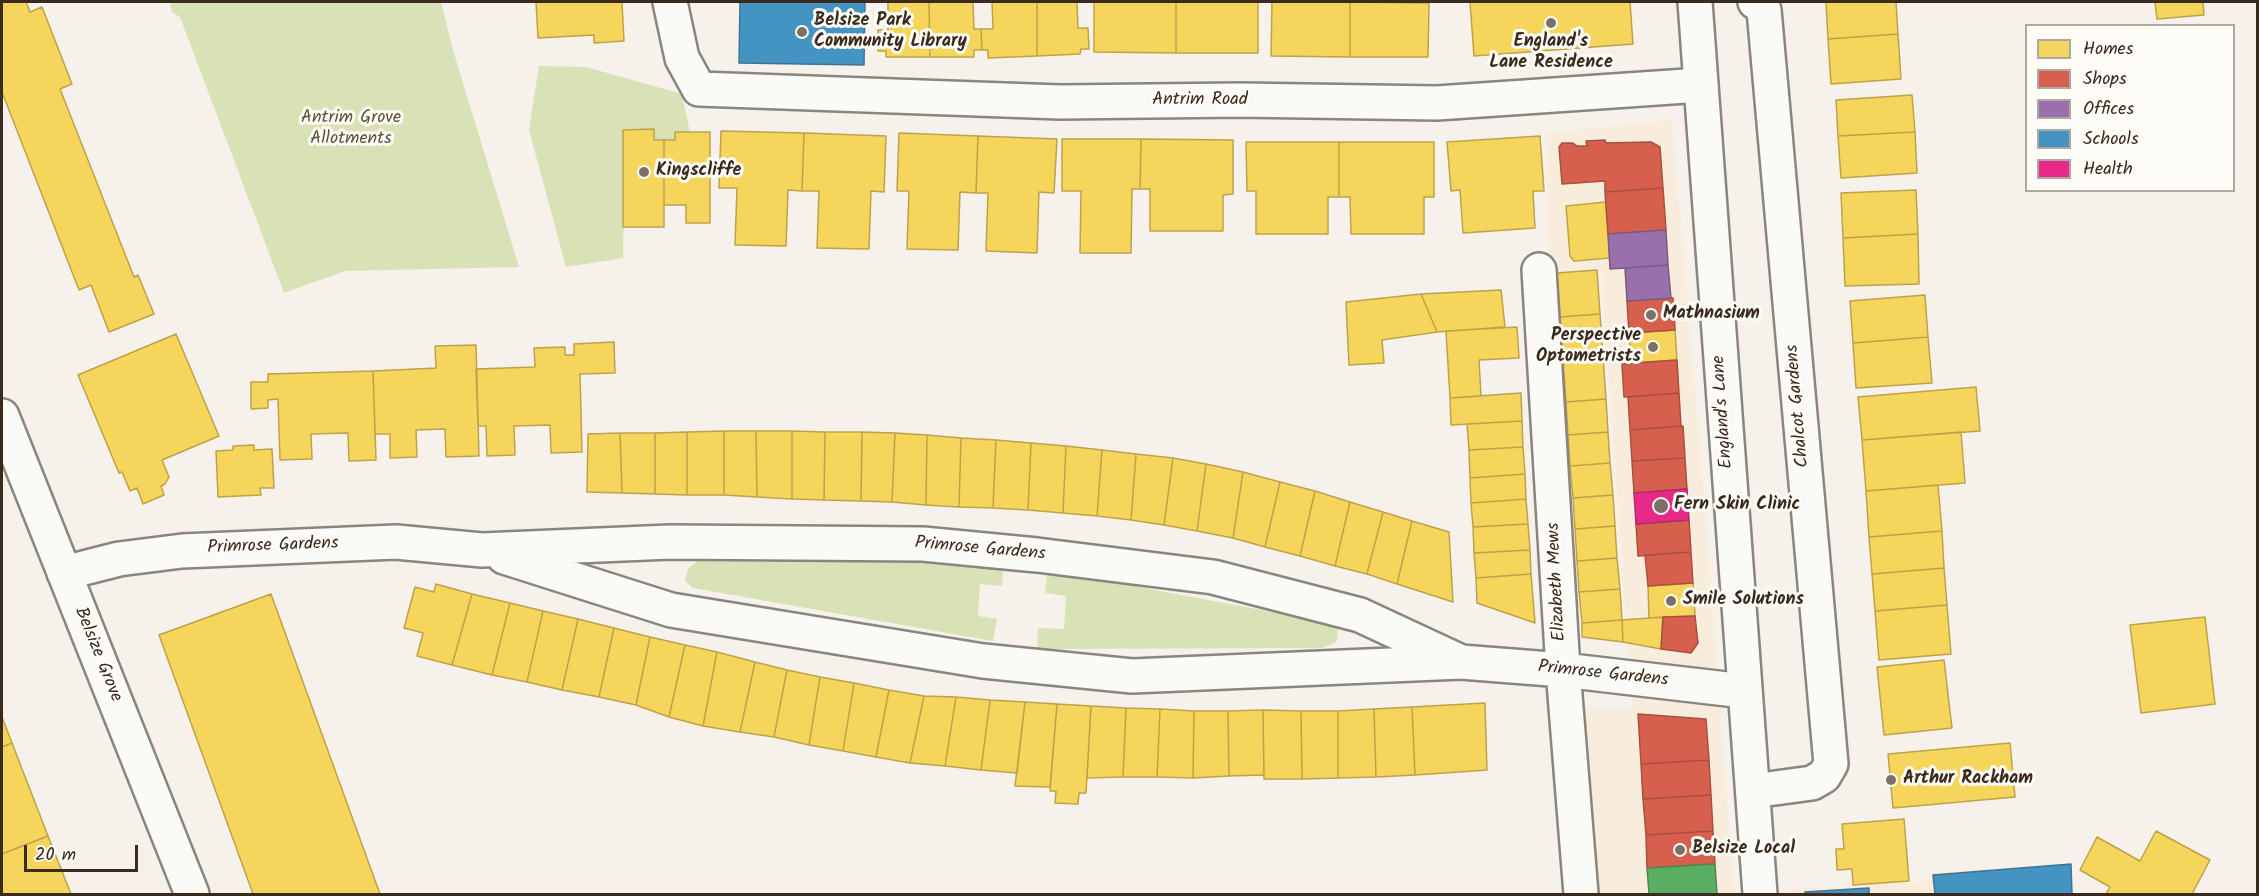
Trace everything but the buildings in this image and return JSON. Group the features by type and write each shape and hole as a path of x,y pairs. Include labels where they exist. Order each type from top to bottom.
{"street":[{"name":"Antrim Road","path":"670,2 682,58 699,89 1060,102 1240,100 1437,103 1701,86"},
{"name":"England's Lane","path":"1695,2 1760,894"},
{"name":"Chalcot Gardens","path":"1753,791 1812,783 1824,776 1831,764 1764,10 1761,4 1755,2"},
{"name":"Elizabeth Mews","path":"1539,270 1563,670 1581,894"},
{"name":"Belsize Grove","path":"2,416 192,894"},
{"name":"Primrose Gardens","path":"64,573 119,559 193,550 396,542 483,550 670,542 923,544 1037,555 1214,577 1360,615 1461,662"},
{"name":"Primrose Gardens","path":"483,550 671,610 983,661 1132,676 1461,662 1563,670 1744,690"}],"shaded area":[{"path":"1672,120 1705,504 1734,893 1931,881 1932,872 2071,864 2072,894 1589,894 1574,708 1632,708 1601,270 1550,273 1545,133"}],"green space":[{"name":"Antrim Grove Allotments","path":"170,2 441,2 453,50 519,267 345,271 284,293 180,17 172,12"},
{"path":"539,66 586,67 682,94 691,138 675,150 625,145 623,258 566,267 529,130"},
{"path":"698,561 1004,563 1002,586 980,584 978,616 997,619 993,641 693,588 685,581 688,568"},
{"path":"1048,570 1326,622 1338,630 1337,641 1323,648 1037,649 1038,628 1064,629 1066,596 1045,593"}],"place":[{"name":"England's Lane Residence","path":"1551,23"},
{"name":"Belsize Park Community Library","path":"802,32"},
{"name":"Kingscliffe","path":"644,172"},
{"name":"Mathnasium","path":"1651,315"},
{"name":"Perspective Optometrists","path":"1653,347"},
{"name":"Fern Skin Clinic","path":"1661,506"},
{"name":"Smile Solutions","path":"1671,601"},
{"name":"Arthur Rackham","path":"1891,780"},
{"name":"Belsize Local","path":"1680,850"}]}
